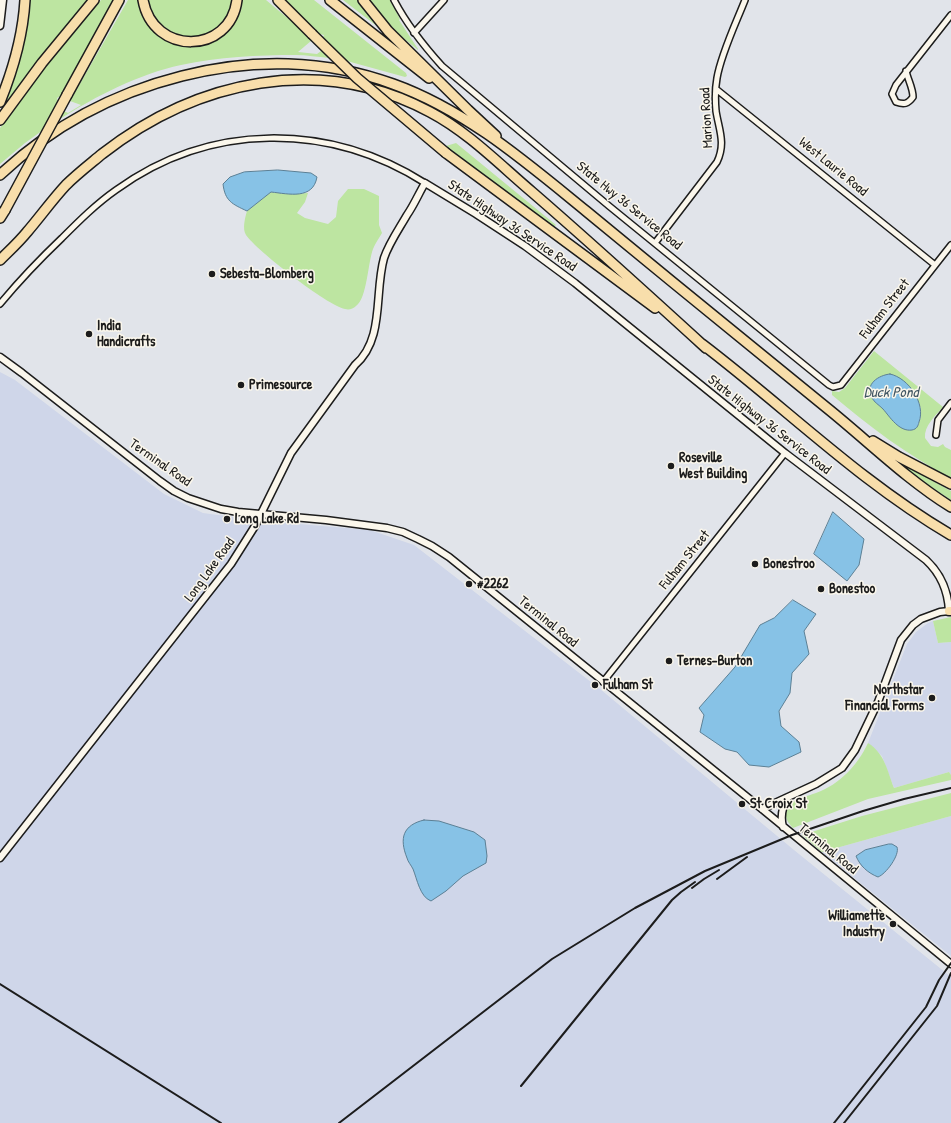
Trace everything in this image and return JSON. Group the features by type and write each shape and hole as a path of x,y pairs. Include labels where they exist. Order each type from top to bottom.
{"highway":[{"path":"0,102 12,69 18,45 25,0"},
{"path":"0,120 42,63 94,0"},
{"path":"0,218 119,0"},
{"path":"143,0 148,16 158,30 173,39 190,42 205,40 221,31 229,22 237,0"},
{"path":"278,0 368,88 446,153 706,348 848,464 925,520 951,535"},
{"path":"330,0 468,110"},
{"path":"363,0 388,31 468,110 524,161 834,413 909,478 951,507"},
{"path":"0,175 26,152 59,129 88,112 121,96 149,85 192,73 257,64 303,64 327,67 373,77 396,85 424,97 459,116 524,161"},
{"path":"0,260 25,234 66,185 118,142 152,121 202,98 243,86 287,80 330,81 379,90 425,109 463,133 574,228 706,348"},
{"path":"834,413 900,458 951,484"}],"street":[{"path":"0,26 3,0"},
{"name":"State Hwy 36 Service Road","path":"394,0 414,33 425,48 442,66 829,385 837,387"},
{"path":"414,33 444,0"},
{"name":"Marion Road","path":"656,243 717,162 721,154 722,142 715,104 717,77 745,0"},
{"path":"906,71 913,90 913,97 909,102 903,104 896,102 892,94 896,86 906,71 951,15"},
{"name":"West Laurie Road","path":"716,89 935,265"},
{"name":"State Highway 36 Service Road","path":"0,304 28,272 69,230 115,190 135,177 188,152 209,146 246,140 288,138 328,143 369,154 390,163 425,183 525,246 785,453 933,566 944,582 950,611"},
{"name":"Long Lake Road","path":"0,858 231,564 262,514 291,453 355,365 363,358 370,346 377,317 381,272 385,257 395,235 425,183"},
{"name":"Fulham Street","path":"837,387 841,385 951,245"},
{"name":"Terminal Road","path":"0,357 174,491 204,504 221,509 369,525 398,531 432,546 448,557 762,809 951,964"},
{"path":"936,435 938,420 951,403"},
{"name":"Fulham Street","path":"603,682 785,453"},
{"path":"762,809 816,784 842,768 855,750 873,714 901,640 921,619 950,611"},
{"path":"783,827 781,817 788,797"}],"shaded area":[{"path":"0,372 15,380 164,494 203,513 263,521 370,530 414,545 600,689 794,850 951,977 951,1123 0,1123"},
{"path":"933,621 938,643 951,642 951,775 949,772 894,788 882,756 868,743 907,644 916,632"},
{"path":"951,816 951,956 822,852"}],"green space":[{"path":"29,0 87,0 7,103 5,102 18,64 24,39"},
{"path":"101,0 114,0 61,96 57,98 58,101 55,106 56,107 43,130 0,164 0,128 42,71"},
{"path":"128,0 140,0 144,15 152,28 160,36 169,42 190,46 212,42 221,36 234,22 241,0 266,0 297,26 311,41 298,52 317,54 321,51 329,58 300,55 253,56 224,58 181,65 149,74 118,87 88,102 60,119 64,111 68,113 81,105 70,101"},
{"path":"147,0 233,0 226,20 215,31 197,39 169,33 153,19"},
{"path":"285,0 314,0 406,73 407,76 405,77 347,61 323,37 324,35 319,34"},
{"path":"343,0 359,0 368,14 379,26 378,27"},
{"path":"369,0 390,0 400,19 399,20 418,50 391,28"},
{"path":"456,143 556,225 554,227 446,146"},
{"path":"348,189 364,189 379,196 379,225 382,233 371,255 363,296 360,302 352,309 345,309 336,306 277,264 252,242 246,235 244,227 247,211 271,192 291,194 308,193 305,202 297,213 305,218 328,224 336,217 338,201"},
{"path":"874,351 943,407 928,425 925,438 931,446 938,447 943,444 951,450 951,478 919,460 889,440 832,395 832,391 839,392 845,388","holes":["908,386 920,406 921,416 917,427 881,407 876,403 870,392 870,387"]},
{"path":"904,465 951,491 951,500 925,483 903,466"},
{"path":"951,617 951,642 938,643 933,621"},
{"path":"868,743 874,747 882,757 894,788 949,772 951,775 951,780 868,799 793,828 788,822 786,816 786,810 790,804 833,785 853,767"},
{"path":"951,793 951,816 822,852 802,835 862,816"}],"water":[{"path":"278,170 311,173 317,177 315,184 311,189 305,192 292,194 271,192 247,211 233,204 225,194 223,184 230,177 244,172"},
{"name":"Duck Pond","path":"890,374 897,376 904,381 918,400 921,415 918,426 914,430 903,429 899,426 872,398 870,388 874,381 881,376"},
{"path":"833,512 864,539 859,565 847,581 814,554"},
{"path":"793,600 816,614 804,631 809,654 792,673 790,693 779,711 781,726 799,742 801,752 769,767 749,765 737,752 725,749 700,732 704,715 699,708 735,667 760,625 774,618"},
{"path":"424,820 439,821 474,832 485,840 487,856 486,863 463,876 446,891 431,901 424,896 422,892 413,869 407,859 403,844 403,839 407,829 411,825"},
{"path":"889,844 897,847 896,855 885,872 878,877 865,869 856,856 865,850"}],"railway":[{"path":"339,1123 552,959 635,908 705,871 792,835 863,811 904,799 951,788"},
{"path":"717,879 747,857"},
{"path":"692,888 719,870"},
{"path":"521,1086 672,900 695,882"},
{"path":"834,1123 926,1007 939,980 951,963"},
{"path":"844,1123 937,1006 951,973"},
{"path":"0,984 221,1123"}],"place":[{"name":"Sebesta-Blomberg","path":"212,274"},
{"name":"India Handicrafts","path":"89,334"},
{"name":"Primesource","path":"241,385"},
{"name":"Roseville West Building","path":"671,466"},
{"name":"Long Lake Rd","path":"227,519"},
{"name":"Bonestroo","path":"755,564"},
{"name":"#2262","path":"469,584"},
{"name":"Bonestoo","path":"821,589"},
{"name":"Ternes-Burton","path":"669,661"},
{"name":"Fulham St","path":"595,685"},
{"name":"Northstar Financial Forms","path":"932,698"},
{"name":"St Croix St","path":"742,804"},
{"name":"Williamette Industry","path":"893,924"}]}
